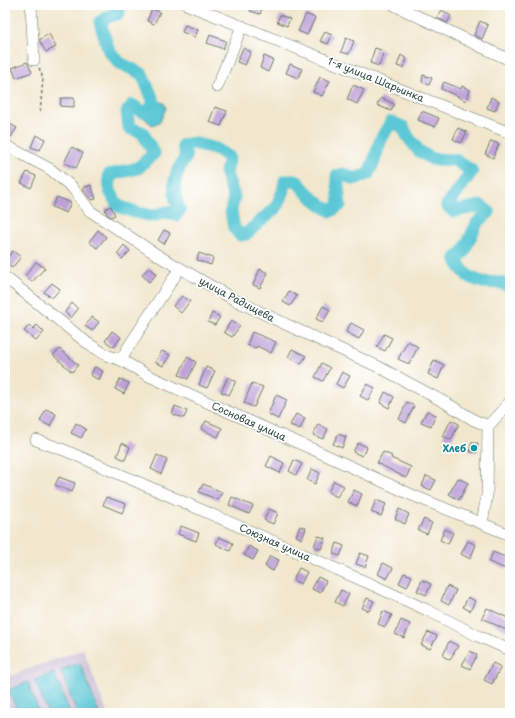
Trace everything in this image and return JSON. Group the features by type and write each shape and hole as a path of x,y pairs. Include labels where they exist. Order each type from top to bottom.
{"street":[{"path":"31,5 34,60"},
{"name":"1-я улица Шарьинка","path":"188,5 510,133"},
{"path":"394,5 510,60"},
{"path":"217,88 242,26"},
{"name":"улица Радищева","path":"5,145 50,169 72,187 90,211 156,254 235,300 379,367 446,403 474,420 488,426"},
{"path":"121,360 180,268"},
{"name":"Сосновая улица","path":"5,278 86,342 106,355 121,360 149,376 412,495 510,535"},
{"path":"482,523 486,495 488,426 510,402"},
{"name":"Союзная улица","path":"36,440 64,450 375,586 510,650"}],"path":[{"path":"34,60 43,78 40,113"}],"shaded area":[{"path":"83,649 107,713 5,713 5,678"}],"water":[{"path":"157,101 164,103 166,108 160,122 152,125 141,115 145,109 149,112"},
{"path":"80,663 99,713 77,713 61,670"},
{"path":"54,673 70,713 48,713 35,680"},
{"path":"28,682 39,713 18,713 9,690"}],"building":[{"path":"252,5 263,5 260,14 250,11"},
{"path":"152,9 160,12 154,24 147,21"},
{"path":"442,10 451,16 447,23 437,18"},
{"path":"306,14 315,18 307,35 298,31"},
{"path":"280,15 290,19 287,26 277,22"},
{"path":"480,21 488,25 482,39 474,35"},
{"path":"185,25 198,30 195,37 182,32"},
{"path":"325,32 332,35 328,44 320,41"},
{"path":"49,34 56,47 46,52 40,42 40,39"},
{"path":"210,35 226,41 223,49 207,43"},
{"path":"346,38 354,41 349,54 341,52"},
{"path":"243,48 251,52 245,65 237,62"},
{"path":"375,48 384,51 379,66 370,63"},
{"path":"401,55 407,59 403,68 397,66"},
{"path":"264,56 273,60 268,72 260,68"},
{"path":"27,62 32,72 16,78 12,68"},
{"path":"290,64 302,69 298,78 286,73"},
{"path":"423,75 432,78 429,85 422,82"},
{"path":"320,77 330,81 322,96 313,92"},
{"path":"444,82 461,89 462,86 470,90 466,101 441,89"},
{"path":"353,85 364,90 357,104 347,99"},
{"path":"491,97 499,101 495,111 487,108"},
{"path":"61,98 74,98 74,107 60,106"},
{"path":"381,98 394,104 391,111 377,105"},
{"path":"215,107 227,111 221,126 209,122"},
{"path":"422,111 439,118 435,127 418,120"},
{"path":"5,121 17,128 11,137 5,133"},
{"path":"458,128 467,132 461,143 453,139"},
{"path":"36,135 45,139 40,150 31,147"},
{"path":"491,141 499,144 493,158 485,154"},
{"path":"72,147 83,153 76,168 64,163"},
{"path":"27,172 36,176 31,188 21,183"},
{"path":"91,185 96,199 91,200 83,188"},
{"path":"57,197 71,203 66,213 52,207"},
{"path":"111,206 115,215 111,217 107,214 105,209"},
{"path":"98,230 106,237 97,248 89,242"},
{"path":"164,230 170,233 164,244 158,240"},
{"path":"124,245 130,251 122,259 117,254"},
{"path":"13,251 21,257 12,268 5,263 5,260"},
{"path":"199,253 213,258 211,265 197,260"},
{"path":"36,262 45,268 32,282 25,276"},
{"path":"149,267 157,274 149,282 142,275"},
{"path":"260,269 268,273 260,288 253,285"},
{"path":"52,283 60,289 52,298 44,292"},
{"path":"289,291 297,296 290,306 283,302"},
{"path":"182,296 190,301 181,313 173,306"},
{"path":"72,303 78,309 71,318 65,312"},
{"path":"323,306 330,310 323,322 316,319"},
{"path":"212,313 220,317 215,325 208,322"},
{"path":"92,317 99,322 92,331 85,326"},
{"path":"231,321 240,326 232,337 224,332"},
{"path":"351,323 364,330 359,339 346,332"},
{"path":"29,325 33,329 37,325 44,332 36,341 24,331"},
{"path":"112,331 121,337 114,347 105,341"},
{"path":"252,332 276,342 271,353 257,346 256,348 247,345"},
{"path":"384,334 392,338 385,351 377,347"},
{"path":"408,341 418,347 409,364 398,359"},
{"path":"60,349 78,365 72,372 53,355"},
{"path":"292,349 306,356 301,364 288,357"},
{"path":"162,351 170,355 163,366 155,362"},
{"path":"187,357 196,362 188,379 179,375"},
{"path":"434,360 444,365 438,379 428,374"},
{"path":"322,363 330,368 323,381 315,377"},
{"path":"95,367 103,371 99,380 90,375"},
{"path":"206,367 215,371 207,388 199,385"},
{"path":"342,372 350,376 343,388 336,384"},
{"path":"228,377 236,381 229,395 221,392"},
{"path":"120,379 129,383 124,394 115,389"},
{"path":"252,383 263,387 254,407 244,403"},
{"path":"367,384 375,388 368,400 360,396"},
{"path":"385,392 394,397 389,408 380,403"},
{"path":"276,395 287,400 278,419 268,414"},
{"path":"407,402 414,406 406,423 399,419"},
{"path":"175,406 187,411 184,418 172,414"},
{"path":"46,409 56,414 50,426 40,421"},
{"path":"427,411 436,415 431,426 421,422"},
{"path":"296,414 305,418 300,429 290,425"},
{"path":"451,420 459,424 451,440 443,436"},
{"path":"206,421 222,428 218,437 201,429"},
{"path":"76,423 86,429 81,438 71,433"},
{"path":"318,424 328,429 323,439 313,435"},
{"path":"338,434 346,437 342,448 333,444"},
{"path":"122,443 130,447 125,460 117,456"},
{"path":"358,443 367,447 362,456 353,452"},
{"name":"Хлеб","path":"471,443 478,443 477,452 470,452"},
{"path":"383,452 392,456 391,458 411,467 406,478 377,463"},
{"path":"157,455 167,460 161,474 151,469"},
{"path":"271,456 284,463 280,473 266,466"},
{"path":"294,460 302,464 296,475 289,471"},
{"path":"312,469 320,473 315,484 307,480"},
{"path":"426,476 436,480 431,490 422,486"},
{"path":"59,477 75,483 72,492 55,485"},
{"path":"458,478 468,483 459,500 449,494"},
{"path":"334,481 344,486 337,497 328,492"},
{"path":"203,484 222,492 218,500 199,492"},
{"path":"354,490 362,494 357,506 348,502"},
{"path":"106,497 126,504 122,513 103,505"},
{"path":"232,497 253,506 249,514 229,505"},
{"path":"376,500 386,504 381,516 371,512"},
{"path":"269,509 278,513 273,524 264,520"},
{"path":"399,509 409,514 405,524 395,519"},
{"path":"424,519 432,523 427,534 418,530"},
{"path":"181,526 199,533 196,541 178,534"},
{"path":"300,526 306,528 302,539 296,536"},
{"path":"445,529 453,533 448,544 440,540"},
{"path":"318,536 325,538 321,549 314,546"},
{"path":"219,537 233,543 230,551 216,544"},
{"path":"468,541 476,545 470,559 461,554"},
{"path":"337,543 344,546 340,556 333,554"},
{"path":"249,546 258,551 253,560 244,555"},
{"path":"493,552 510,559 506,569 489,562"},
{"path":"360,553 369,556 365,567 356,564"},
{"path":"270,556 279,560 273,571 265,566"},
{"path":"383,563 393,568 387,579 378,574"},
{"path":"299,568 307,572 301,584 293,580"},
{"path":"404,573 412,576 407,587 399,583"},
{"path":"318,577 326,581 320,593 312,589"},
{"path":"422,580 431,584 426,595 417,591"},
{"path":"447,586 456,590 449,605 441,601"},
{"path":"341,590 349,594 343,606 335,602"},
{"path":"468,597 475,601 470,611 463,607"},
{"path":"367,598 374,601 369,611 362,608"},
{"path":"487,608 510,619 510,632 482,618"},
{"path":"383,611 392,615 385,627 378,624"},
{"path":"401,620 410,624 404,638 395,634"},
{"path":"428,632 437,636 430,649 421,645"},
{"path":"449,641 458,646 450,660 443,656"},
{"path":"470,651 477,655 470,669 462,665"},
{"path":"493,663 501,667 492,684 484,680"}],"waterway":[{"path":"115,5 119,13 107,17 100,22 109,51 120,63 142,74 154,102 149,112 141,111 132,105 127,112 129,128 142,132 154,153 138,168 109,175 110,191 118,206 153,216 167,212 176,215 180,210 175,196 175,183 178,170 186,157 183,145 193,143 216,149 229,157 226,174 234,197 231,211 234,228 240,235 246,234 276,208 283,191 285,181 297,181 312,198 331,211 340,205 337,176 343,174 354,179 368,174 381,139 391,122 403,127 408,137 419,151 432,159 455,160 472,171 447,205 453,211 481,206 489,212 477,223 463,253 456,258 460,267 469,277 482,282 502,283 510,287"}],"place":[{"name":"Хлеб","path":"474,448"}]}
